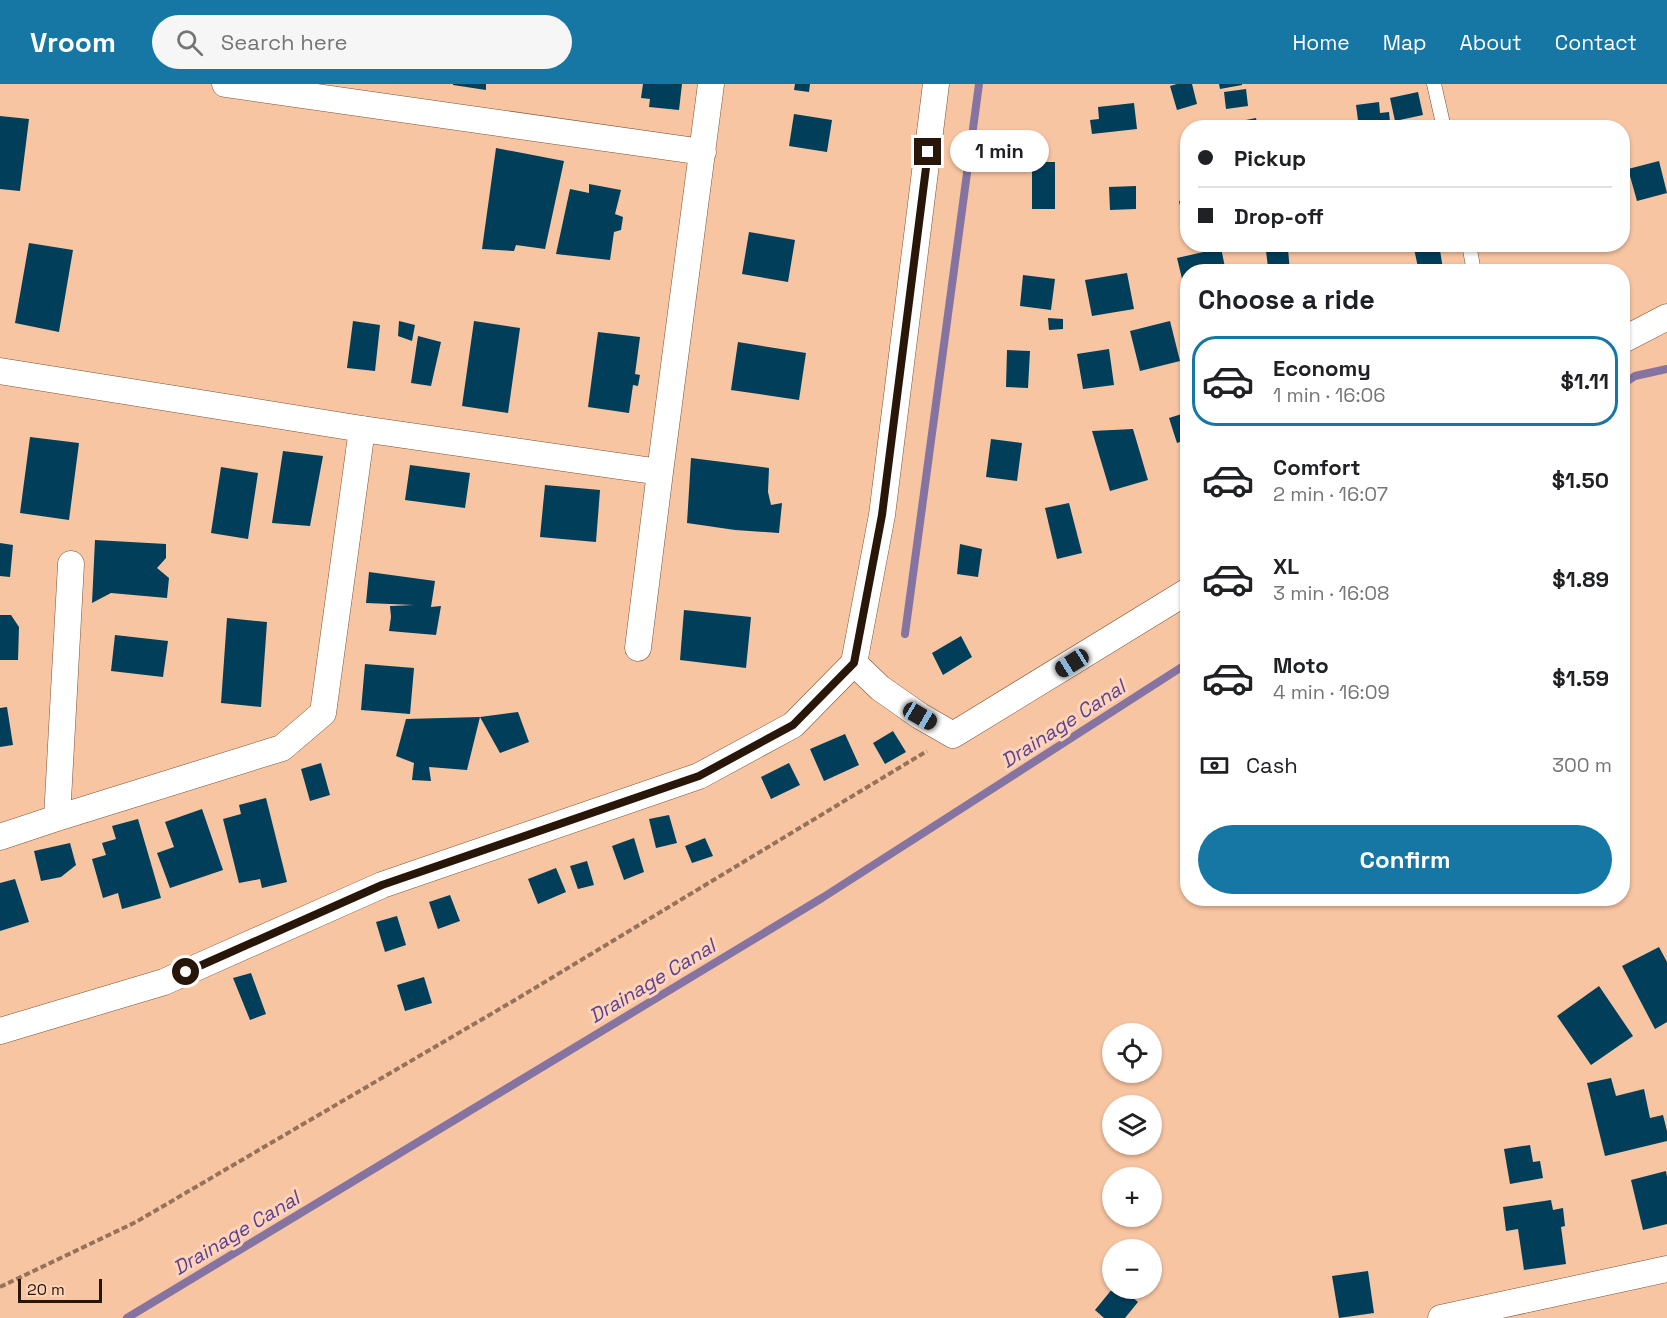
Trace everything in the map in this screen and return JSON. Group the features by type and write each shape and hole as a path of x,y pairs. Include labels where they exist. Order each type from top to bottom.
{"street":[{"path":"225,84 703,152"},
{"path":"638,648 711,84"},
{"path":"0,1031 164,982 382,885 699,776 793,725 854,663 882,515 936,84"},
{"path":"1630,336 1667,317"},
{"path":"0,370 362,429 660,472"},
{"path":"0,837 282,748 323,713 362,429"},
{"path":"57,818 70,564"},
{"path":"854,663 880,688 920,716 953,735 1180,596"},
{"path":"1441,1318 1667,1269"}],"lane":[{"path":"1434,84 1442,120"}],"path":[{"path":"0,1287 136,1222 515,1000 953,735"}],"building":[{"path":"486,84 486,90 453,85"},
{"path":"643,84 682,84 679,110 649,107 650,99 641,98"},
{"path":"795,84 810,84 809,92 794,90"},
{"path":"1192,84 1197,104 1177,110 1170,86"},
{"path":"1219,84 1242,84 1242,85 1220,89"},
{"path":"1246,89 1248,106 1226,109 1224,92"},
{"path":"1418,92 1423,115 1395,120 1390,98"},
{"path":"1379,102 1380,113 1389,112 1390,120 1358,120 1356,105"},
{"path":"1134,103 1137,129 1092,134 1090,120 1099,119 1098,107"},
{"path":"794,114 832,120 827,152 789,146"},
{"path":"0,116 29,119 20,191 0,189"},
{"path":"496,148 564,161 545,249 516,245 514,251 482,249"},
{"path":"1659,161 1667,193 1637,201 1630,168"},
{"path":"1032,162 1055,162 1055,209 1032,209"},
{"path":"589,184 621,190 615,214 623,217 621,230 614,232 610,260 556,254 570,189 589,193"},
{"path":"1136,186 1136,209 1110,210 1109,187"},
{"path":"749,232 795,240 788,282 742,274"},
{"path":"29,243 73,250 59,332 15,323"},
{"path":"1203,252 1222,252 1224,264 1180,264 1180,270 1177,258"},
{"path":"1266,252 1288,252 1289,264 1268,264"},
{"path":"1415,252 1440,252 1442,264 1417,264"},
{"path":"1127,273 1134,309 1092,316 1085,280"},
{"path":"1023,275 1055,279 1051,310 1020,306"},
{"path":"1048,318 1063,319 1063,329 1049,330"},
{"path":"353,321 380,325 375,371 347,368"},
{"path":"399,321 415,325 412,341 398,336"},
{"path":"474,321 520,328 508,413 462,406"},
{"path":"1170,321 1180,361 1140,371 1130,331"},
{"path":"598,332 640,337 635,374 640,375 638,386 633,385 629,413 588,407"},
{"path":"418,336 441,342 431,386 411,383"},
{"path":"738,342 806,353 799,400 731,390"},
{"path":"1109,349 1114,385 1083,389 1077,354"},
{"path":"1007,350 1030,351 1028,388 1006,387"},
{"path":"1180,415 1180,442 1177,443 1169,418"},
{"path":"1133,429 1148,480 1110,491 1092,431"},
{"path":"30,437 79,443 69,520 20,513"},
{"path":"991,439 1022,443 1017,481 986,477"},
{"path":"283,451 323,456 310,526 272,523"},
{"path":"691,458 769,468 768,492 771,505 782,503 779,533 687,523"},
{"path":"410,465 470,473 465,508 405,500"},
{"path":"221,467 258,473 248,539 211,533"},
{"path":"545,485 600,490 596,542 540,537"},
{"path":"1069,503 1082,553 1057,559 1045,508"},
{"path":"95,540 166,544 166,558 157,568 169,578 167,598 111,593 92,603"},
{"path":"0,543 13,545 10,577 0,576"},
{"path":"960,544 982,549 978,577 957,574"},
{"path":"369,572 435,581 431,607 441,606 436,635 389,631 390,606 414,605 366,603"},
{"path":"684,610 751,617 746,668 680,660"},
{"path":"0,615 11,615 19,627 18,660 0,660"},
{"path":"227,618 267,622 261,707 221,703"},
{"path":"115,635 168,641 163,677 111,671"},
{"path":"961,636 972,657 943,675 932,653"},
{"path":"365,664 414,668 410,714 361,710"},
{"path":"7,707 13,745 0,747 0,708"},
{"path":"518,712 529,742 500,753 480,717"},
{"path":"480,717 467,770 429,767 431,781 412,780 414,763 396,756 406,719"},
{"path":"893,731 906,752 885,764 873,743"},
{"path":"845,734 859,765 824,781 810,749"},
{"path":"321,763 330,795 310,801 301,769"},
{"path":"789,763 800,785 771,799 761,777"},
{"path":"266,798 287,882 262,888 260,879 239,883 223,819 241,814 239,805"},
{"path":"202,809 223,870 170,888 157,853 174,847 165,822"},
{"path":"669,815 677,843 656,848 649,819"},
{"path":"138,819 161,898 122,909 118,893 103,898 92,859 106,855 102,843 116,839 112,826"},
{"path":"634,838 644,872 624,880 612,846"},
{"path":"705,838 713,856 692,863 685,846"},
{"path":"70,843 76,865 61,877 41,881 34,851"},
{"path":"587,861 594,885 578,889 570,866"},
{"path":"556,868 566,892 538,904 528,879"},
{"path":"15,879 29,922 0,931 0,883"},
{"path":"450,895 460,921 438,929 429,902"},
{"path":"397,916 406,945 385,952 376,922"},
{"path":"1659,947 1667,962 1667,1022 1655,1029 1622,966"},
{"path":"251,973 266,1014 250,1020 233,978"},
{"path":"424,977 432,1003 405,1011 397,985"},
{"path":"1599,986 1633,1036 1591,1065 1557,1016"},
{"path":"1611,1078 1616,1096 1644,1089 1650,1118 1663,1115 1667,1141 1605,1156 1587,1083"},
{"path":"1530,1145 1533,1162 1540,1161 1543,1178 1510,1184 1504,1149"},
{"path":"1666,1171 1667,1224 1643,1230 1631,1180"},
{"path":"1551,1200 1553,1210 1563,1208 1565,1226 1561,1227 1566,1264 1524,1270 1518,1229 1506,1231 1503,1207"},
{"path":"1368,1271 1374,1313 1339,1318 1332,1276"},
{"path":"1104,1299 1134,1299 1138,1302 1125,1318 1104,1318 1095,1310"}],"waterway":[{"path":"905,634 979,84"},
{"name":"Drainage Canal","path":"1630,379 1635,376 1667,369"},
{"name":"Drainage Canal","path":"127,1318 822,898 1180,668"}],"route":[{"path":"186,972 382,885 699,776 793,725 854,663 882,515 928,152"}]}
